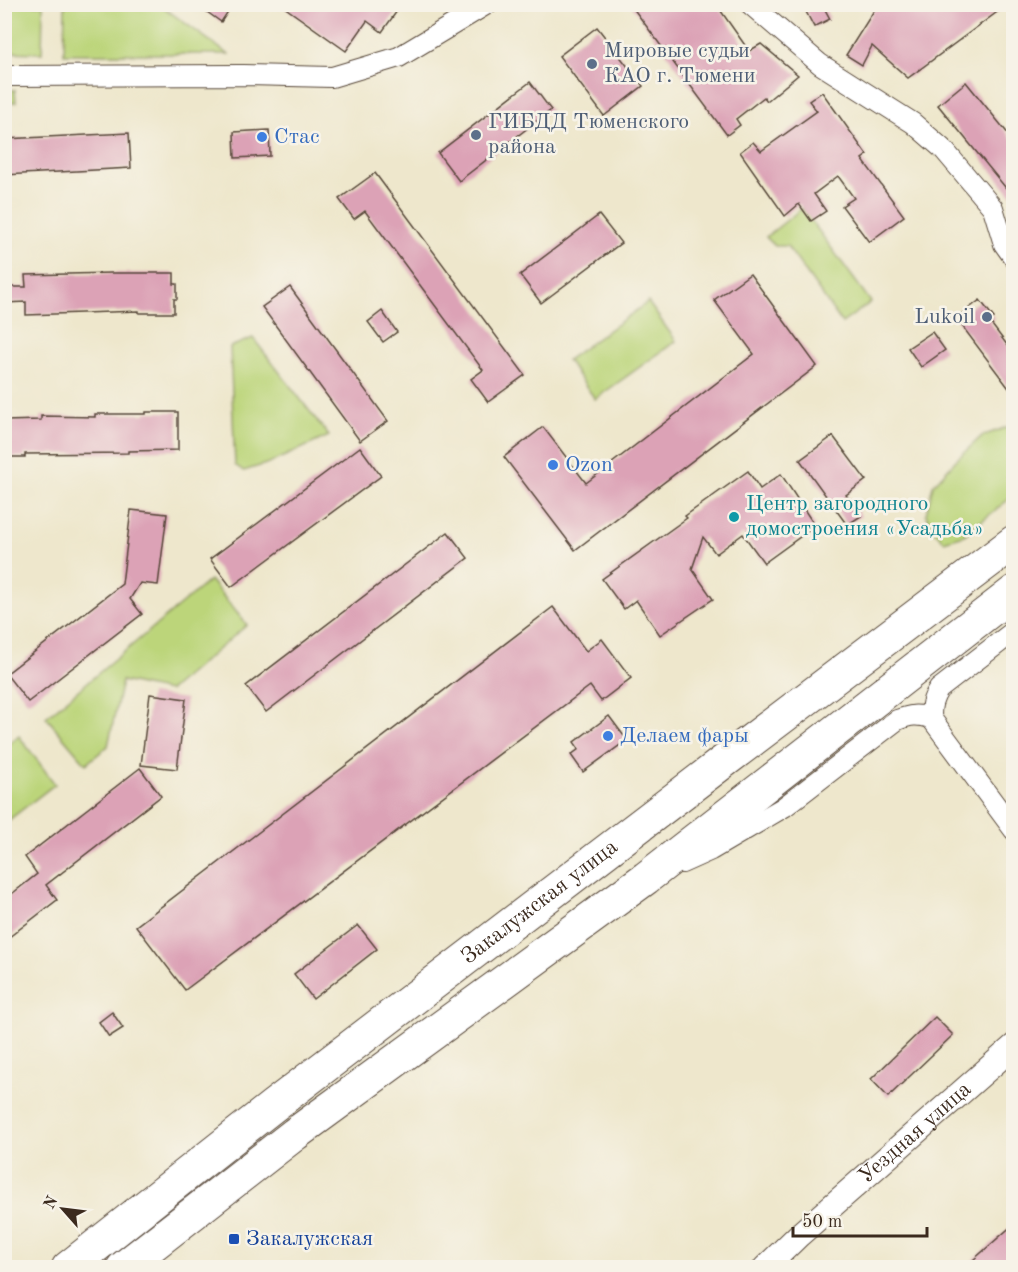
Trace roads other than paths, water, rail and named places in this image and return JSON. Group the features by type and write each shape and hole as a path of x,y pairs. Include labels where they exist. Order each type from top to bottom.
{"highway":[{"name":"Закалужская улица","path":"68,1268 282,1099 1014,542"},
{"path":"123,1268 295,1134 646,878 1014,592"}],"street":[{"path":"4,76 280,75 332,77 399,57 486,4"},
{"path":"750,4 820,64 913,123 944,150 993,208 1004,244 1014,258"},
{"path":"1014,631 939,689 933,697 931,707 931,718 1014,830"},
{"path":"646,878 711,850 784,807 897,720 911,715 931,718"},
{"name":"Уездная улица","path":"765,1268 799,1234 1014,1046"}],"place":[{"name":"Мировые судьи КАО г. Тюмени","path":"592,64"},
{"name":"ГИБДД Тюменского района","path":"476,135"},
{"name":"Стас","path":"262,137"},
{"name":"Lukoil","path":"987,317"},
{"name":"Ozon","path":"553,465"},
{"name":"Центр загородного домостроения «Усадьба»","path":"734,517"},
{"name":"Делаем фары","path":"608,736"},
{"name":"Закалужская","path":"234,1239"}]}
